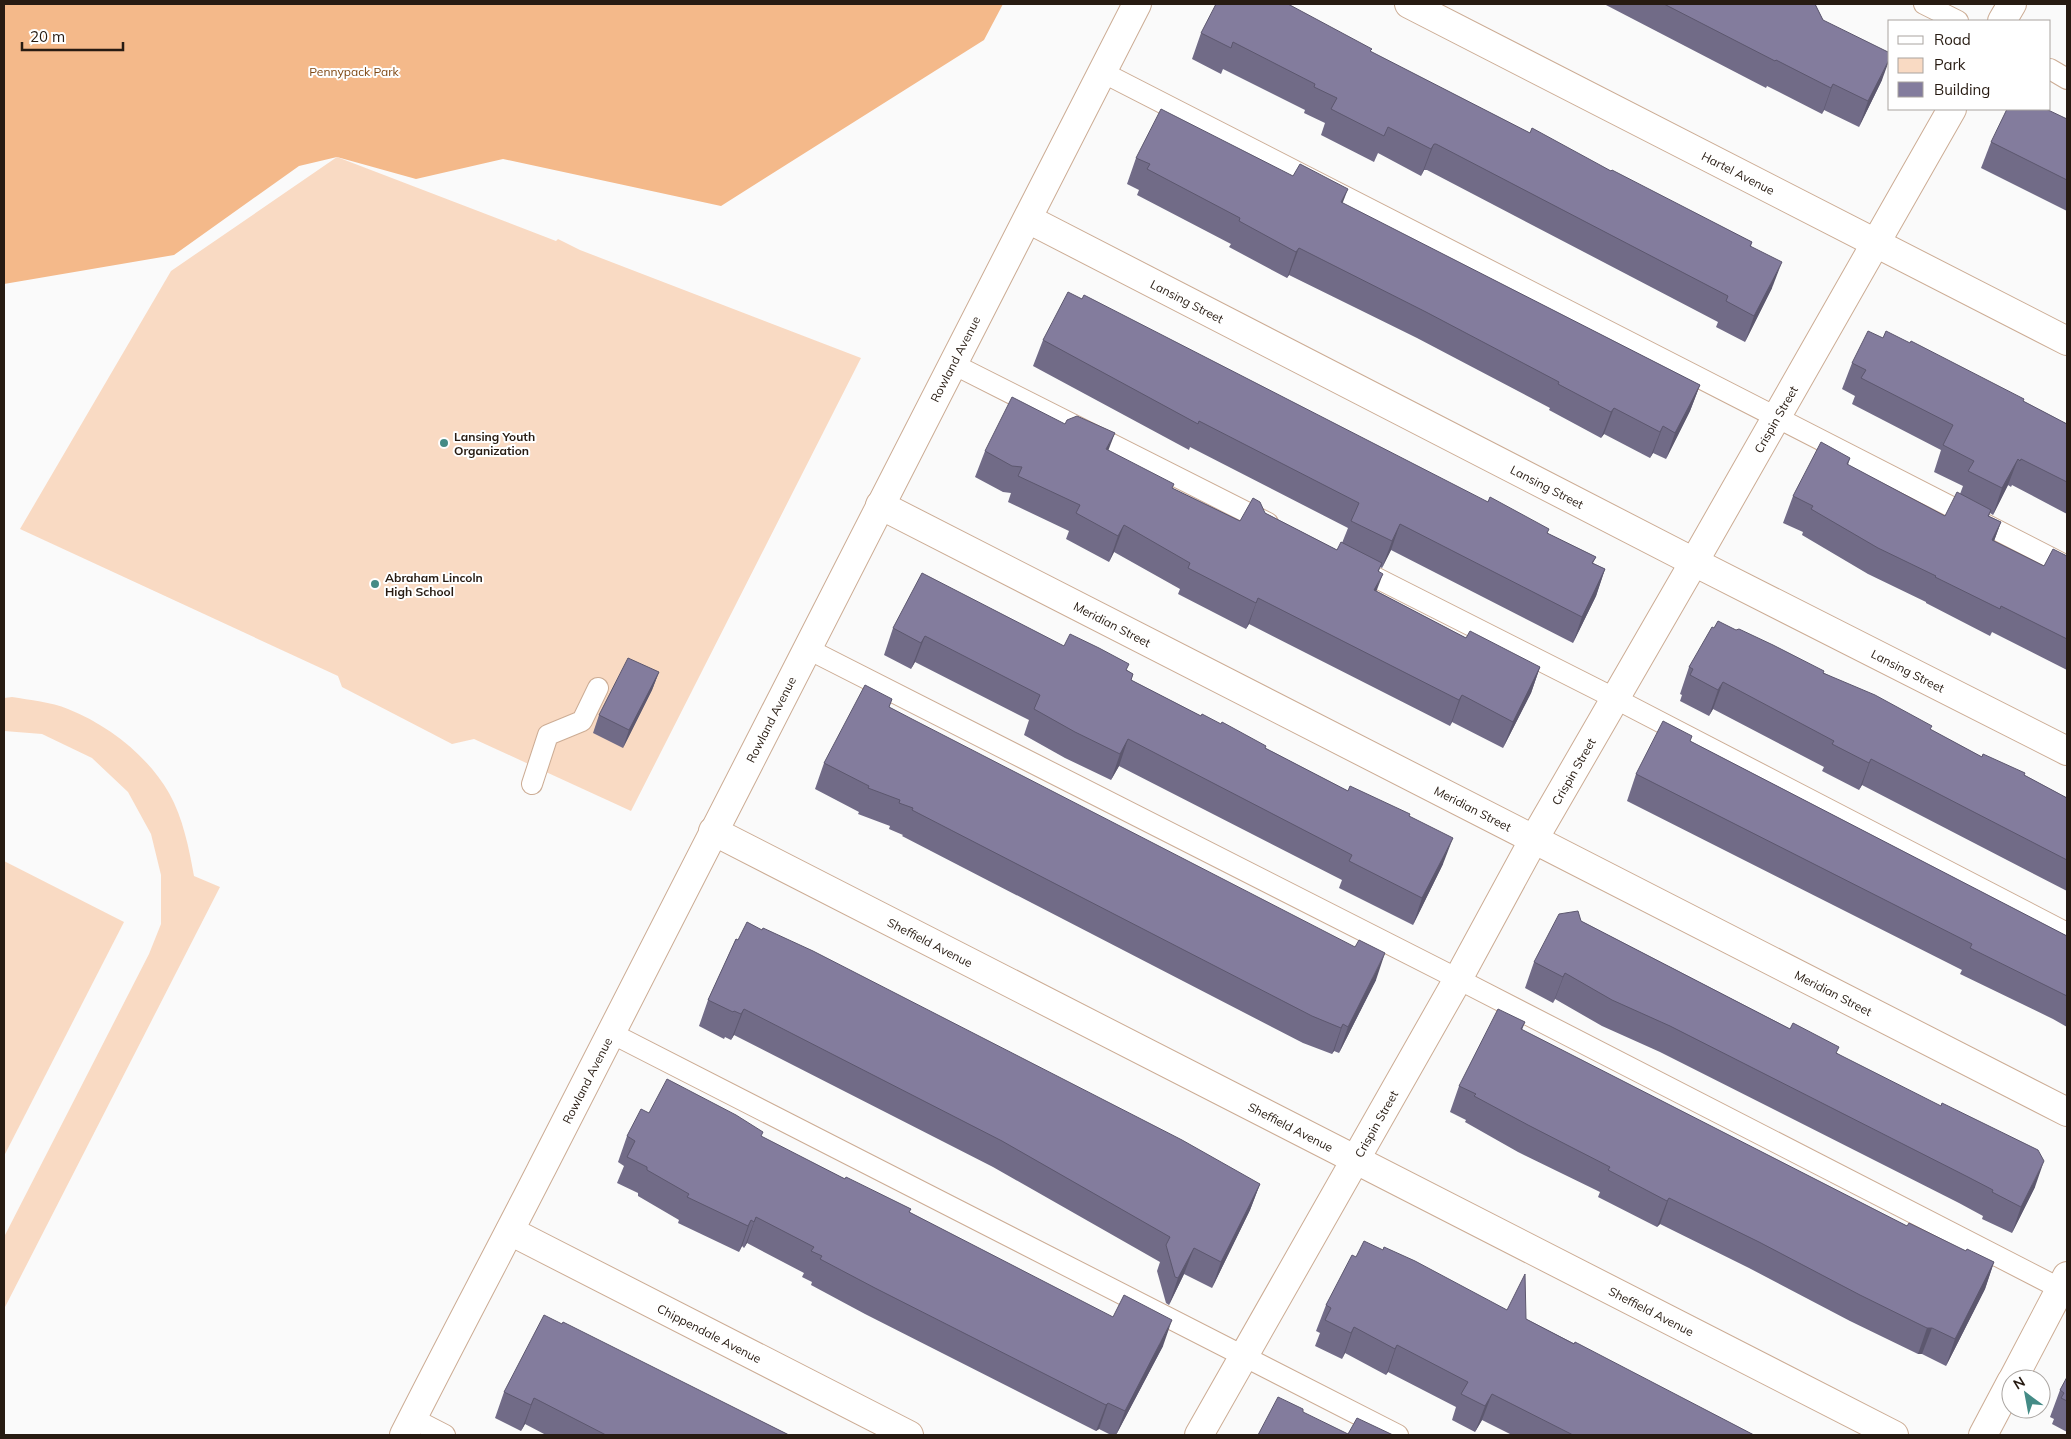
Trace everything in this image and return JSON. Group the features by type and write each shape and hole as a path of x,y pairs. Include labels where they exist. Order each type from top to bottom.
{"street":[{"name":"Rowland Avenue","path":"408,1427 510,1231 951,363 1028,219 1137,4"},
{"name":"Hartel Avenue","path":"1409,4 2067,341"},
{"path":"2003,20 2012,4"},
{"name":"Crispin Street","path":"1198,1435 1356,1160 1534,839 1777,418 1951,110"},
{"name":"Lansing Street","path":"1028,219 1694,562 2067,751"},
{"name":"Meridian Street","path":"880,504 2067,1112"},
{"name":"Sheffield Avenue","path":"713,831 1894,1435"},
{"name":"Chippendale Avenue","path":"510,1231 909,1435"},
{"path":"2019,1369 2065,1286"},
{"path":"1983,1435 2001,1401"}],"lane":[{"path":"1924,4 1956,20"},
{"path":"2051,70 2067,79"},
{"path":"1102,72 2067,566"},
{"path":"951,363 1288,533"},
{"path":"1341,560 1616,698 2067,933"},
{"path":"806,648 2065,1286"},
{"path":"532,784 548,735 582,721 598,688"},
{"path":"611,1033 1398,1435"},
{"path":"408,1427 445,1435"}],"green space":[{"name":"Pennypack Park","path":"4,4 1003,4 984,40 721,206 503,159 416,179 337,157 299,166 174,255 4,284"},
{"name":"Lansing Youth Organization","path":"337,157 556,241 558,239 580,250 861,358 631,811 474,739 452,744 342,687 338,676 20,529 171,271"},
{"path":"12,697 68,709 112,733 138,754 160,779 174,803 185,833 194,876 220,887 4,1309 4,1237 149,954 161,924 161,875 151,834 128,792 92,758 42,734 4,731 4,698"},
{"path":"4,861 124,922 4,1156"}],"building":[{"path":"1216,4 1288,4 1372,49 1370,51 1530,133 1532,128 1611,171 1752,242 1750,246 1782,262 1754,316 1726,301 1728,296 1436,144 1431,149 1388,127 1384,136 1331,109 1337,98 1314,87 1315,84 1233,42 1231,48 1201,33"},
{"path":"1664,4 1815,4 1823,20 1888,52 1888,62 1868,101 1833,84 1831,88"},
{"path":"1161,109 1293,176 1300,164 1348,189 1341,202 1700,385 1675,433 1663,426 1660,432 1614,408 1611,412 1558,384 1559,382 1426,312 1299,248 1296,252 1239,221 1240,218 1147,169 1150,164 1136,158"},
{"path":"2007,110 2048,110 2067,119 2067,180 1991,142"},
{"path":"1068,292 1082,299 1084,295 1488,502 1490,497 1549,529 1547,533 1596,557 1592,563 1605,569 1582,617 1400,524 1392,541 1351,521 1359,503 1199,421 1198,424 1043,340"},
{"path":"1868,331 1883,338 1886,331 1910,343 1911,341 2024,399 2023,401 2067,424 2067,482 2021,459 2020,461 2018,459 2002,488 1968,471 1974,461 1943,445 1953,425 1861,378 1866,370 1852,363"},
{"path":"1012,397 1065,424 1067,420 1077,416 1115,433 1106,449 1174,484 1172,488 1240,521 1253,498 1260,502 1265,513 1337,550 1341,542 1382,563 1378,571 1383,574 1374,590 1466,638 1470,631 1540,667 1513,722 1462,695 1459,700 1258,598 1256,603 1188,568 1190,563 1124,525 1118,536 1076,513 1080,505 1018,476 1022,467 1012,466 985,451"},
{"path":"1821,442 1850,458 1847,464 1945,516 1957,492 1991,510 1988,516 2001,522 1992,540 2044,566 2053,549 2067,556 2067,639 2001,606 2000,609 1878,548 1811,509 1813,506 1793,496"},
{"path":"922,573 1064,646 1070,634 1099,648 1129,664 1126,670 1133,674 1131,680 1201,716 1202,714 1221,724 1222,722 1266,746 1265,748 1348,791 1350,786 1410,814 1409,816 1453,838 1422,898 1349,861 1352,855 1128,739 1120,754 1075,732 1034,709 1040,695 925,636 921,643 893,628"},
{"path":"1718,621 1773,645 1824,671 1823,673 1875,695 1932,726 1930,729 1982,757 1983,754 2025,773 2024,775 2067,798 2067,860 1871,759 1869,763 1832,744 1834,741 1723,682 1718,690 1690,675 1693,669 1689,667 1712,627 1714,628"},
{"path":"628,658 659,672 629,730 599,715"},
{"path":"865,685 892,699 889,707 912,719 1355,947 1359,940 1385,953 1348,1027 1343,1024 1341,1028 1312,1016 912,810 913,808 899,803 900,800 868,788 869,786 824,763"},
{"path":"1663,721 1692,736 1690,741 2067,936 2067,996 1970,948 1972,944 1636,774"},
{"path":"1578,911 1581,921 1790,1029 1793,1023 1839,1047 1836,1053 1941,1106 1942,1103 2038,1150 2044,1161 2021,1207 1968,1177 1670,1026 1612,1000 1565,973 1563,977 1534,962 1559,914"},
{"path":"747,922 813,951 1182,1140 1260,1184 1221,1262 1194,1248 1178,1278 1175,1277 1166,1245 1170,1237 1002,1141 744,1009 741,1014 733,1012 708,1000 736,939 738,940"},
{"path":"1498,1009 1525,1022 1521,1029 1907,1226 1909,1223 1966,1251 1967,1249 1994,1262 1955,1339 1932,1328 1927,1328 1860,1295 1759,1242 1669,1198 1667,1201 1608,1170 1610,1167 1528,1125 1459,1086"},
{"path":"667,1079 736,1115 763,1132 761,1136 845,1179 846,1177 911,1209 909,1212 1113,1317 1124,1295 1172,1320 1125,1411 1108,1403 1106,1405 875,1288 820,1259 822,1256 811,1251 814,1247 756,1217 754,1222 751,1220 748,1226 687,1197 689,1194 647,1170 647,1167 627,1157 635,1141 627,1136 641,1109 649,1113"},
{"path":"1364,1241 1383,1250 1384,1247 1415,1261 1507,1310 1525,1274 1526,1319 1574,1344 1575,1342 1754,1435 1573,1435 1492,1394 1485,1406 1461,1394 1468,1382 1397,1345 1395,1349 1354,1327 1351,1333 1325,1320 1331,1308 1326,1305 1352,1255 1356,1257"},
{"path":"544,1315 562,1324 563,1322 789,1435 606,1435 534,1398 531,1405 504,1392"},
{"path":"2067,1377 2067,1401 2061,1398 2064,1393 2060,1390"},
{"path":"1278,1397 1303,1409 1303,1412 1348,1434 1357,1418 1393,1435 1258,1435"}],"place":[{"name":"Lansing Youth Organization","path":"444,443"},
{"name":"Abraham Lincoln High School","path":"375,584"}]}
